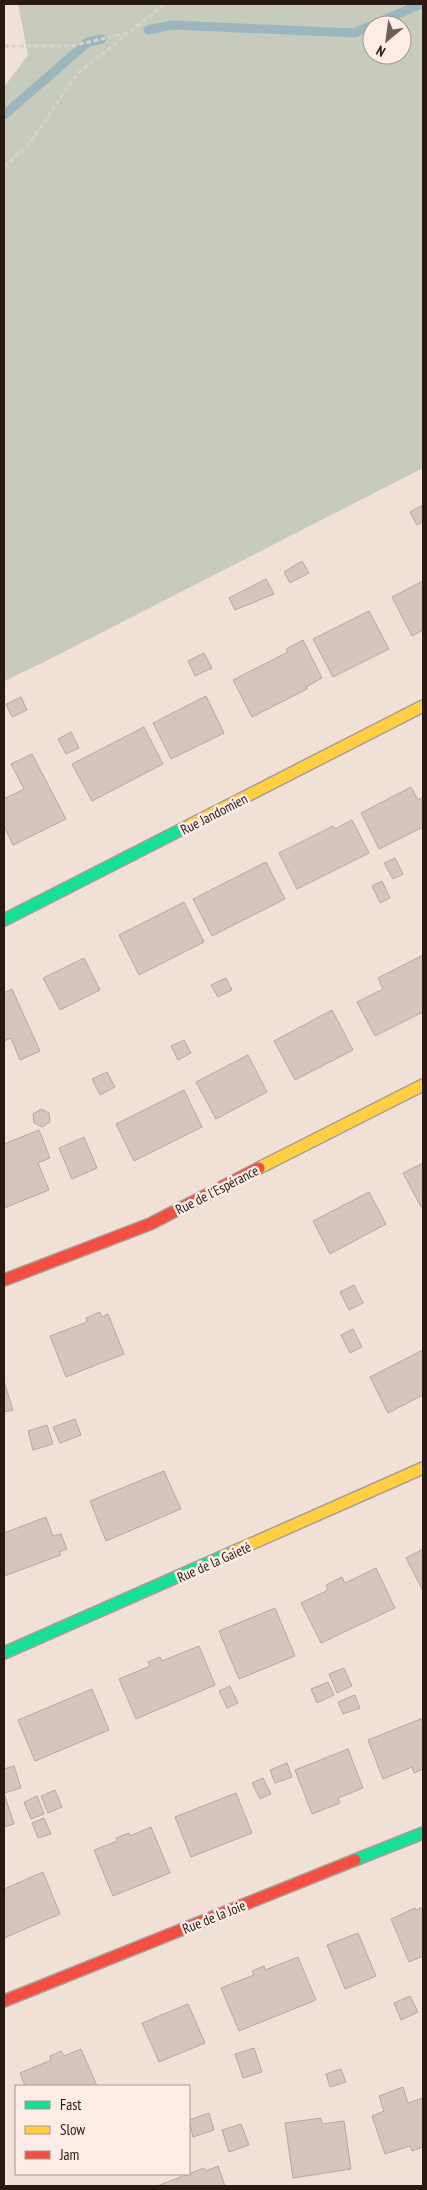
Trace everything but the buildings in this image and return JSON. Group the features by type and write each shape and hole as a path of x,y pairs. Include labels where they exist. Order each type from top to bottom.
{"street":[{"name":"Rue Jandomien","path":"4,920 423,706"},
{"name":"Rue de l'Espérance","path":"4,1280 150,1224 423,1085"},
{"name":"Rue de la Gaieté","path":"4,1653 423,1468"},
{"name":"Rue de la Joie","path":"4,2001 423,1833"}],"path":[{"path":"4,167 29,144 78,74 165,4"},
{"path":"4,46 72,46 127,33"}],"green space":[{"path":"18,4 423,4 423,468 4,681 4,87 28,55"}],"waterway":[{"path":"148,30 172,25 354,33 421,4"},
{"path":"4,115 88,42 102,39"}],"traffic: fast":[{"path":"4,920 190,825"},
{"path":"4,1653 233,1552"},
{"path":"355,1860 423,1833"}],"traffic: slow":[{"path":"190,825 423,706"},
{"path":"259,1168 423,1085"},
{"path":"233,1552 423,1468"}],"traffic: jam":[{"path":"4,1280 150,1224 259,1168"},
{"path":"4,2001 355,1860"}]}
